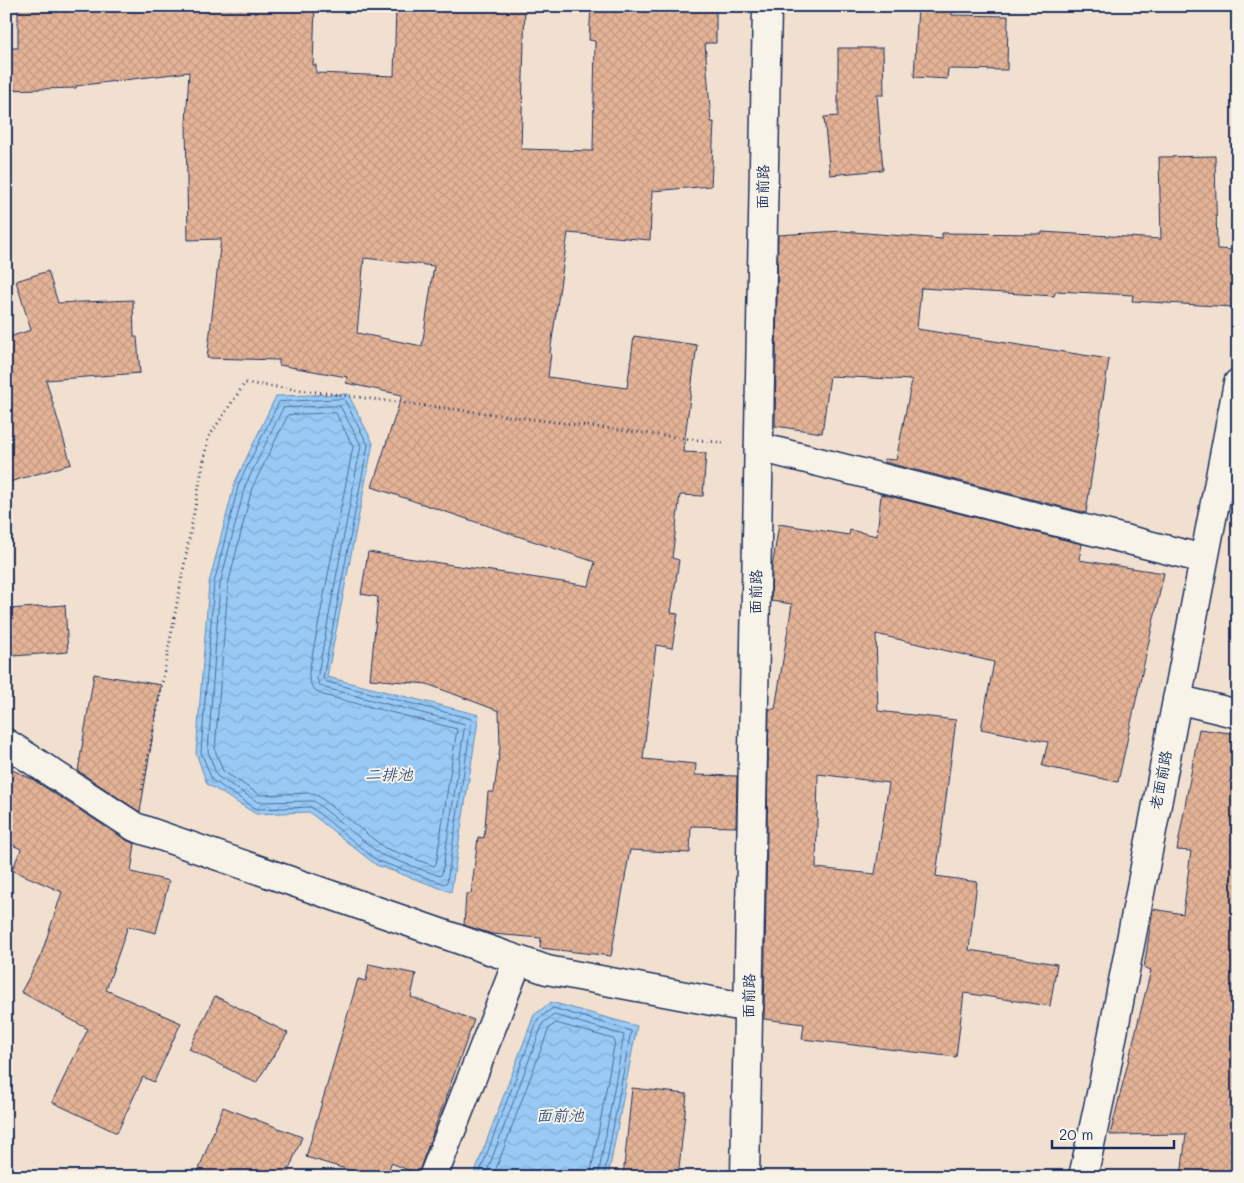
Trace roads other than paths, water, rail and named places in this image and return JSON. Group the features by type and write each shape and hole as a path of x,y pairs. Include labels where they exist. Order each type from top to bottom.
{"street":[{"name":"面前路","path":"745,1177 767,6"},
{"name":"老面前路","path":"1083,1177 1104,1080 1238,383"},
{"path":"759,448 1204,559"},
{"path":"1177,699 1238,714"},
{"path":"6,743 136,827 547,970 749,1008"},
{"path":"433,1177 518,960"}],"water":[{"name":"二排池","path":"348,394 373,443 327,677 479,715 451,892 376,865 309,812 256,814 207,784 196,753 209,583 235,482 276,396"},
{"name":"面前池","path":"551,1002 637,1026 608,1177 473,1177 534,1015"}]}
